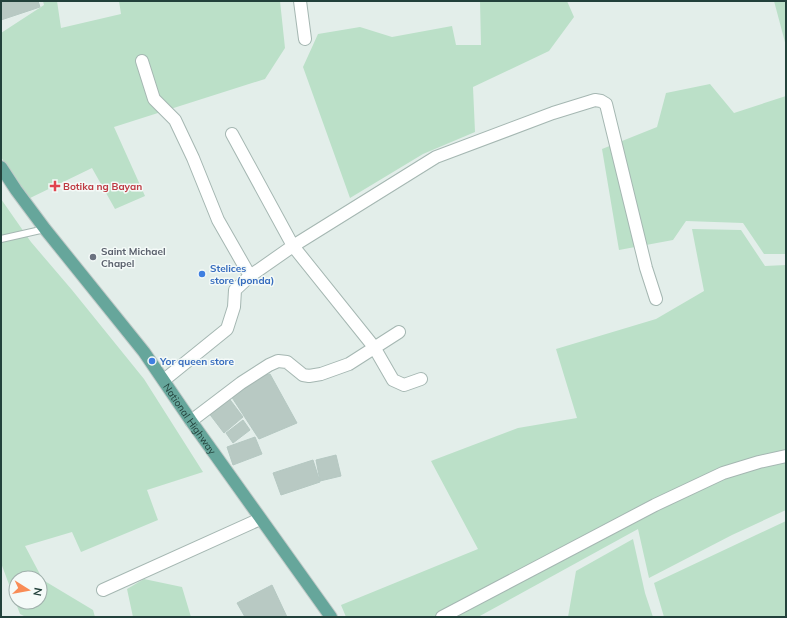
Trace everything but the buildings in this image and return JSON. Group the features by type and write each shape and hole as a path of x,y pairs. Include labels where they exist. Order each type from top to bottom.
{"main road":[{"name":"National Highway","path":"1,167 45,229 144,352 260,519 331,617"}],"street":[{"path":"300,1 305,39"},
{"path":"142,61 154,99 176,120 218,220 250,276"},
{"path":"164,380 227,329 234,307 235,290 250,276 293,246 436,157 552,113 595,100 606,104 646,268 656,299"},
{"path":"232,134 293,246 374,347 393,380 404,385 421,379"},
{"path":"191,421 241,384 269,365 278,361 287,362 303,375 309,376 321,374 349,364 399,332"},
{"path":"442,617 654,505 716,476 759,462 786,456"},
{"path":"103,590 260,519"}],"lane":[{"path":"1,239 45,229"}],"green space":[{"path":"43,1 57,1 61,28 121,14 119,1 280,1 285,48 265,79 114,127 145,196 115,209 92,168 28,199 1,157 1,33 44,5"},
{"path":"480,1 567,1 574,17 549,51 473,87 475,132 423,154 350,198 303,67 318,34 360,27 392,37 452,26 456,45 481,45"},
{"path":"774,1 786,1 786,46"},
{"path":"710,84 734,113 786,96 786,254 764,254 743,223 686,221 673,240 619,250 602,149 657,127 666,93"},
{"path":"1,199 31,242 144,379 203,472 147,490 158,520 81,552 72,532 25,546 38,570 8,570 8,582 1,563"},
{"path":"692,229 741,230 765,266 786,265 786,510 732,535 649,578 638,529 478,617 346,617 341,605 478,549 431,461 518,428 577,418 556,349 656,319 704,291"},
{"path":"786,521 786,617 664,617 654,583"},
{"path":"633,539 645,593 653,617 568,617 576,571"},
{"path":"144,579 182,587 191,617 133,617 127,589"},
{"path":"48,583 93,610 95,617 26,617 20,614 19,610 48,610"}],"place":[{"name":"Botika ng Bayan","path":"55,186"},
{"name":"Saint Michael Chapel","path":"93,257"},
{"name":"Stelices store (ponda)","path":"202,274"},
{"name":"Yor queen store","path":"152,361"}]}
